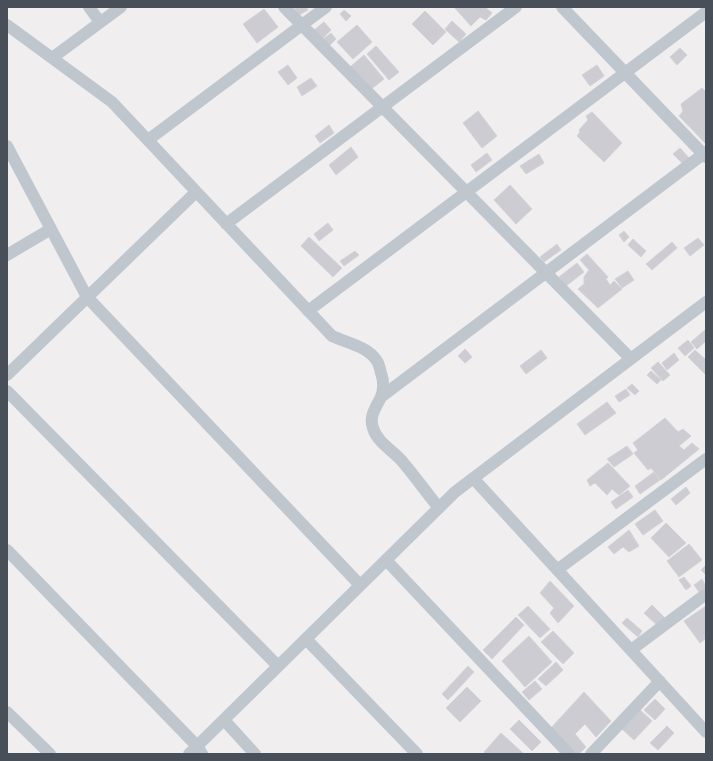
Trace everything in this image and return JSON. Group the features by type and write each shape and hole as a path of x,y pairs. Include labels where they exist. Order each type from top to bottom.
{"street":[{"path":"89,7 100,22"},
{"path":"52,58 121,7"},
{"path":"284,7 631,359"},
{"path":"148,140 326,7"},
{"path":"226,224 516,7"},
{"path":"381,397 705,154 562,7"},
{"path":"308,311 706,12"},
{"path":"7,25 112,102 332,336 367,351 377,361 382,376 383,387 381,397 374,409 372,427 377,437 400,459 438,508"},
{"path":"7,146 87,297 360,585"},
{"path":"7,375 196,192"},
{"path":"7,255 51,229"},
{"path":"7,550 196,751 224,720 278,666 455,492 706,302"},
{"path":"7,391 278,666"},
{"path":"557,570 706,459"},
{"path":"473,478 706,732"},
{"path":"386,560 569,754"},
{"path":"630,650 706,594"},
{"path":"306,639 417,754"},
{"path":"591,754 660,681"},
{"path":"7,712 50,754"},
{"path":"224,720 255,754"}],"building":[{"path":"294,7 306,7 308,10 299,15"},
{"path":"454,7 485,7 492,13 486,20 480,17 471,26"},
{"path":"264,9 278,27 257,43 243,24"},
{"path":"344,10 351,16 346,21 340,14"},
{"path":"425,11 446,32 433,45 412,24"},
{"path":"452,21 466,34 459,42 445,29"},
{"path":"324,22 331,30 322,39 314,30"},
{"path":"357,25 372,42 353,59 337,42"},
{"path":"331,33 336,39 329,46 323,39"},
{"path":"376,46 399,72 389,80 367,54"},
{"path":"680,48 687,55 677,65 670,57"},
{"path":"364,55 384,79 369,91 350,67"},
{"path":"288,65 297,78 288,85 278,72"},
{"path":"597,65 604,76 590,86 582,75"},
{"path":"311,78 317,86 302,96 297,87"},
{"path":"702,88 706,92 706,144 679,116 683,111 681,104"},
{"path":"478,111 497,136 482,148 463,123"},
{"path":"592,112 622,143 604,162 577,136 580,132 579,130 588,120 586,116"},
{"path":"329,125 334,133 320,143 315,136"},
{"path":"351,147 358,157 336,175 329,165"},
{"path":"680,148 689,158 683,164 673,154"},
{"path":"487,153 492,160 476,172 471,165"},
{"path":"539,154 544,163 526,174 520,166"},
{"path":"510,185 532,209 516,224 494,200"},
{"path":"328,223 333,230 319,241 314,234"},
{"path":"624,231 629,237 624,242 619,235"},
{"path":"309,237 342,268 333,277 301,246"},
{"path":"698,238 704,245 690,256 684,248"},
{"path":"633,239 646,251 641,257 628,245"},
{"path":"672,242 677,248 652,270 646,264"},
{"path":"557,244 561,250 544,262 540,257"},
{"path":"355,251 359,255 344,266 340,261"},
{"path":"587,254 608,277 606,279 610,285 614,281 622,289 598,308 578,289 584,284 584,277 589,270 580,260"},
{"path":"577,263 584,272 566,286 559,277"},
{"path":"628,271 634,280 622,288 615,279"},
{"path":"706,329 706,341 697,349 691,342"},
{"path":"688,340 694,348 685,356 678,348"},
{"path":"465,349 472,357 465,363 458,356"},
{"path":"541,350 547,358 526,374 520,366"},
{"path":"695,350 706,360 706,375 688,357"},
{"path":"674,353 679,360 667,370 662,363"},
{"path":"658,362 670,375 663,381 651,368"},
{"path":"651,371 661,380 657,384 647,375"},
{"path":"632,384 639,391 635,395 627,388"},
{"path":"626,389 630,395 619,402 615,396"},
{"path":"607,402 616,413 585,435 577,424"},
{"path":"665,418 678,432 683,429 691,436 679,446 684,450 692,443 699,449 661,480 651,468 648,470 634,453 638,450 633,443"},
{"path":"627,446 633,454 614,467 607,459"},
{"path":"608,463 630,486 619,495 612,489 607,495 595,483 590,486 587,480"},
{"path":"654,472 660,480 640,494 635,486"},
{"path":"686,487 690,493 676,505 671,499"},
{"path":"628,490 633,497 616,509 611,502"},
{"path":"655,510 663,521 643,535 635,524"},
{"path":"666,523 686,543 669,557 651,538"},
{"path":"629,530 639,546 629,552 623,547 614,554 608,547"},
{"path":"689,544 702,560 679,577 667,561"},
{"path":"706,565 706,575 701,570"},
{"path":"684,577 691,586 686,590 679,580"},
{"path":"702,579 706,587 699,592 694,585"},
{"path":"550,581 574,606 558,623 550,613 554,608 540,593"},
{"path":"652,605 666,619 659,627 644,613"},
{"path":"528,606 550,629 540,638 518,615"},
{"path":"706,606 706,638 700,643 684,621"},
{"path":"516,617 524,625 492,659 483,650"},
{"path":"627,618 642,631 638,637 622,623"},
{"path":"553,631 574,653 563,664 541,642"},
{"path":"529,636 552,662 525,687 502,661"},
{"path":"556,662 563,670 546,686 538,679"},
{"path":"468,666 474,672 448,700 442,694"},
{"path":"535,681 542,689 529,700 522,692"},
{"path":"467,687 481,701 460,722 446,708"},
{"path":"584,692 611,721 596,737 585,724 575,734 586,747 579,754 576,754 551,728"},
{"path":"655,699 665,709 655,720 644,710"},
{"path":"640,710 652,721 634,740 622,729"},
{"path":"519,720 541,742 532,751 510,729"},
{"path":"667,726 674,733 658,750 650,743"},
{"path":"501,733 524,754 486,754 484,752"}]}
